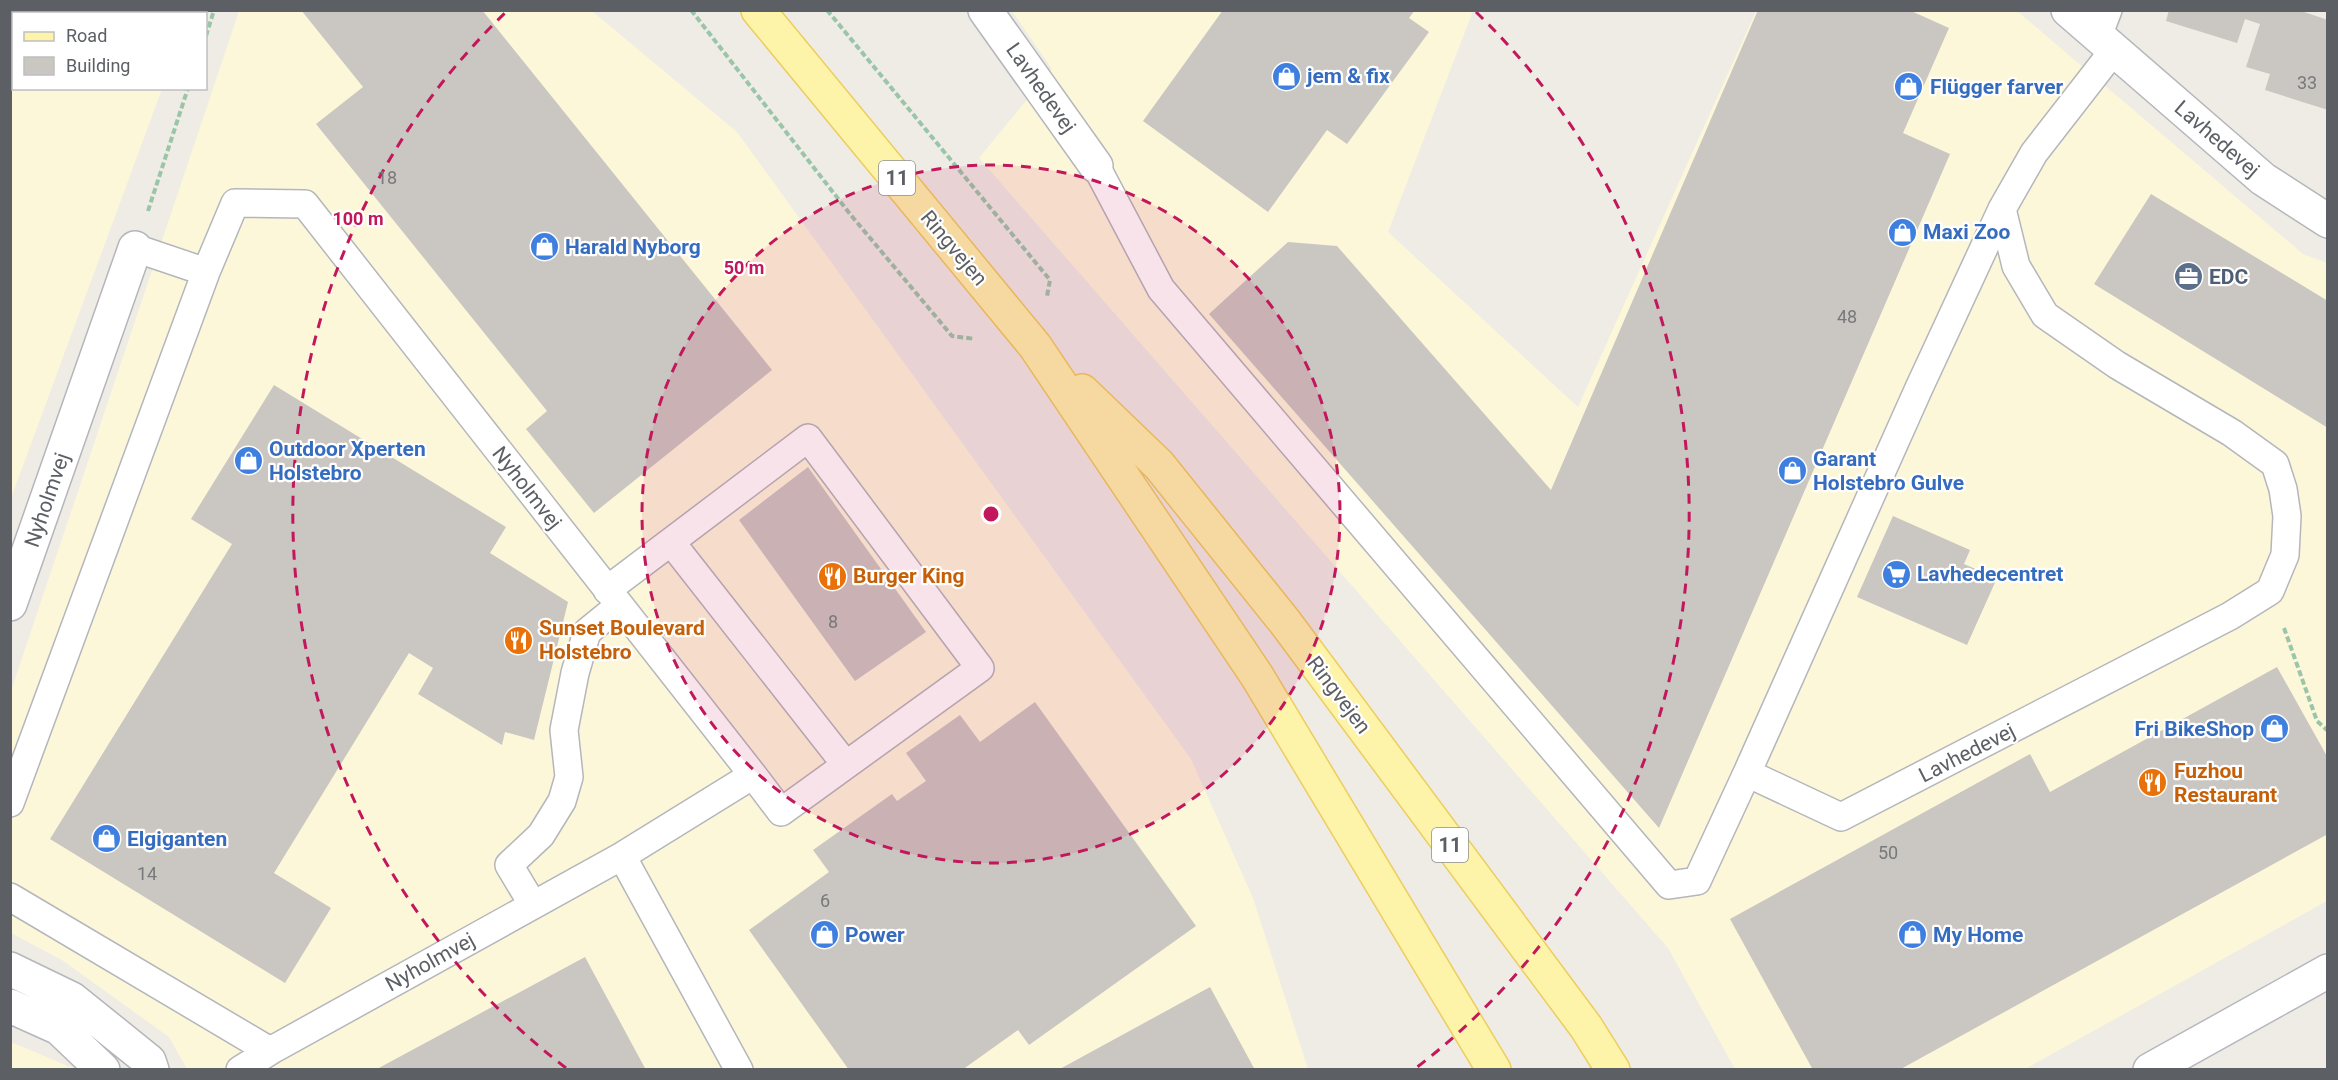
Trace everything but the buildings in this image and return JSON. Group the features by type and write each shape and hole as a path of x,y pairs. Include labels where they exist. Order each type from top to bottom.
{"main road":[{"name":"Ringvejen","path":"758,10 1035,346 1257,676 1494,1070"},
{"name":"Ringvejen","path":"1035,346 1159,465 1285,622 1586,1027 1613,1070"}],"street":[{"name":"Lavhedevej","path":"985,10 1096,166"},
{"name":"Lavhedevej","path":"2068,10 2106,32 2263,179 2328,221"},
{"name":"Nyholmvej","path":"10,604 135,248"},
{"path":"10,969 72,999 149,1060 152,1070"},
{"path":"2150,1070 2328,971"},
{"path":"10,1006 59,1028 104,1070"}],"lane":[{"path":"1096,166 1161,289 1669,885 1697,881 1919,387 2002,209 2106,32"},
{"name":"Nyholmvej","path":"206,272 235,203 304,204 753,775 622,856 270,1051 240,1070"},
{"path":"2002,209 2016,266 2045,315 2117,365 2232,433 2274,464 2283,489 2287,516 2284,555 2270,591"},
{"path":"10,803 206,272 135,248"},
{"path":"533,905 509,865 541,835 562,801 569,777 564,730 575,673 587,633 613,598 671,542 808,438 980,668 781,812 753,775"},
{"path":"671,542 846,765"},
{"name":"Lavhedevej","path":"1747,773 1841,817 2143,663 2230,616 2270,591"},
{"path":"622,856 739,1070"},
{"path":"10,897 270,1051"}],"path":[{"path":"207,33 214,10"},
{"path":"691,10 850,214 952,336 1035,346 1050,280 827,10"},
{"path":"135,248 187,90"},
{"path":"2270,591 2317,721 2328,731"}],"shaded area":[{"path":"11,10 191,11 12,12 12,90 162,90 11,498"},
{"path":"239,11 592,11 737,132 1191,759 1253,898 1308,1069 187,1069 169,1037 62,960 11,933 11,691"},
{"path":"1012,11 1473,11 1388,232 1578,407 1756,11 2017,11 2303,254 2327,263 2327,901 2025,1069 1735,1069 1668,948 979,158 1052,69"},
{"path":"11,1042 75,1069 11,1069"}],"place":[{"name":"jem & fix","path":"1286,76"},
{"name":"Flügger farver","path":"1909,87"},
{"name":"Maxi Zoo","path":"1902,232"},
{"name":"Harald Nyborg","path":"544,247"},
{"name":"EDC","path":"2188,277"},
{"name":"Outdoor Xperten Holstebro","path":"248,461"},
{"name":"Garant Holstebro Gulve","path":"1792,471"},
{"name":"Lavhedecentret","path":"1896,574"},
{"name":"Burger King","path":"832,576"},
{"name":"Sunset Boulevard Holstebro","path":"518,640"},
{"name":"Fri BikeShop","path":"2275,729"},
{"name":"Fuzhou Restaurant","path":"2153,783"},
{"name":"Elgiganten","path":"106,839"},
{"name":"Power","path":"824,935"},
{"name":"My Home","path":"1912,935"}]}
